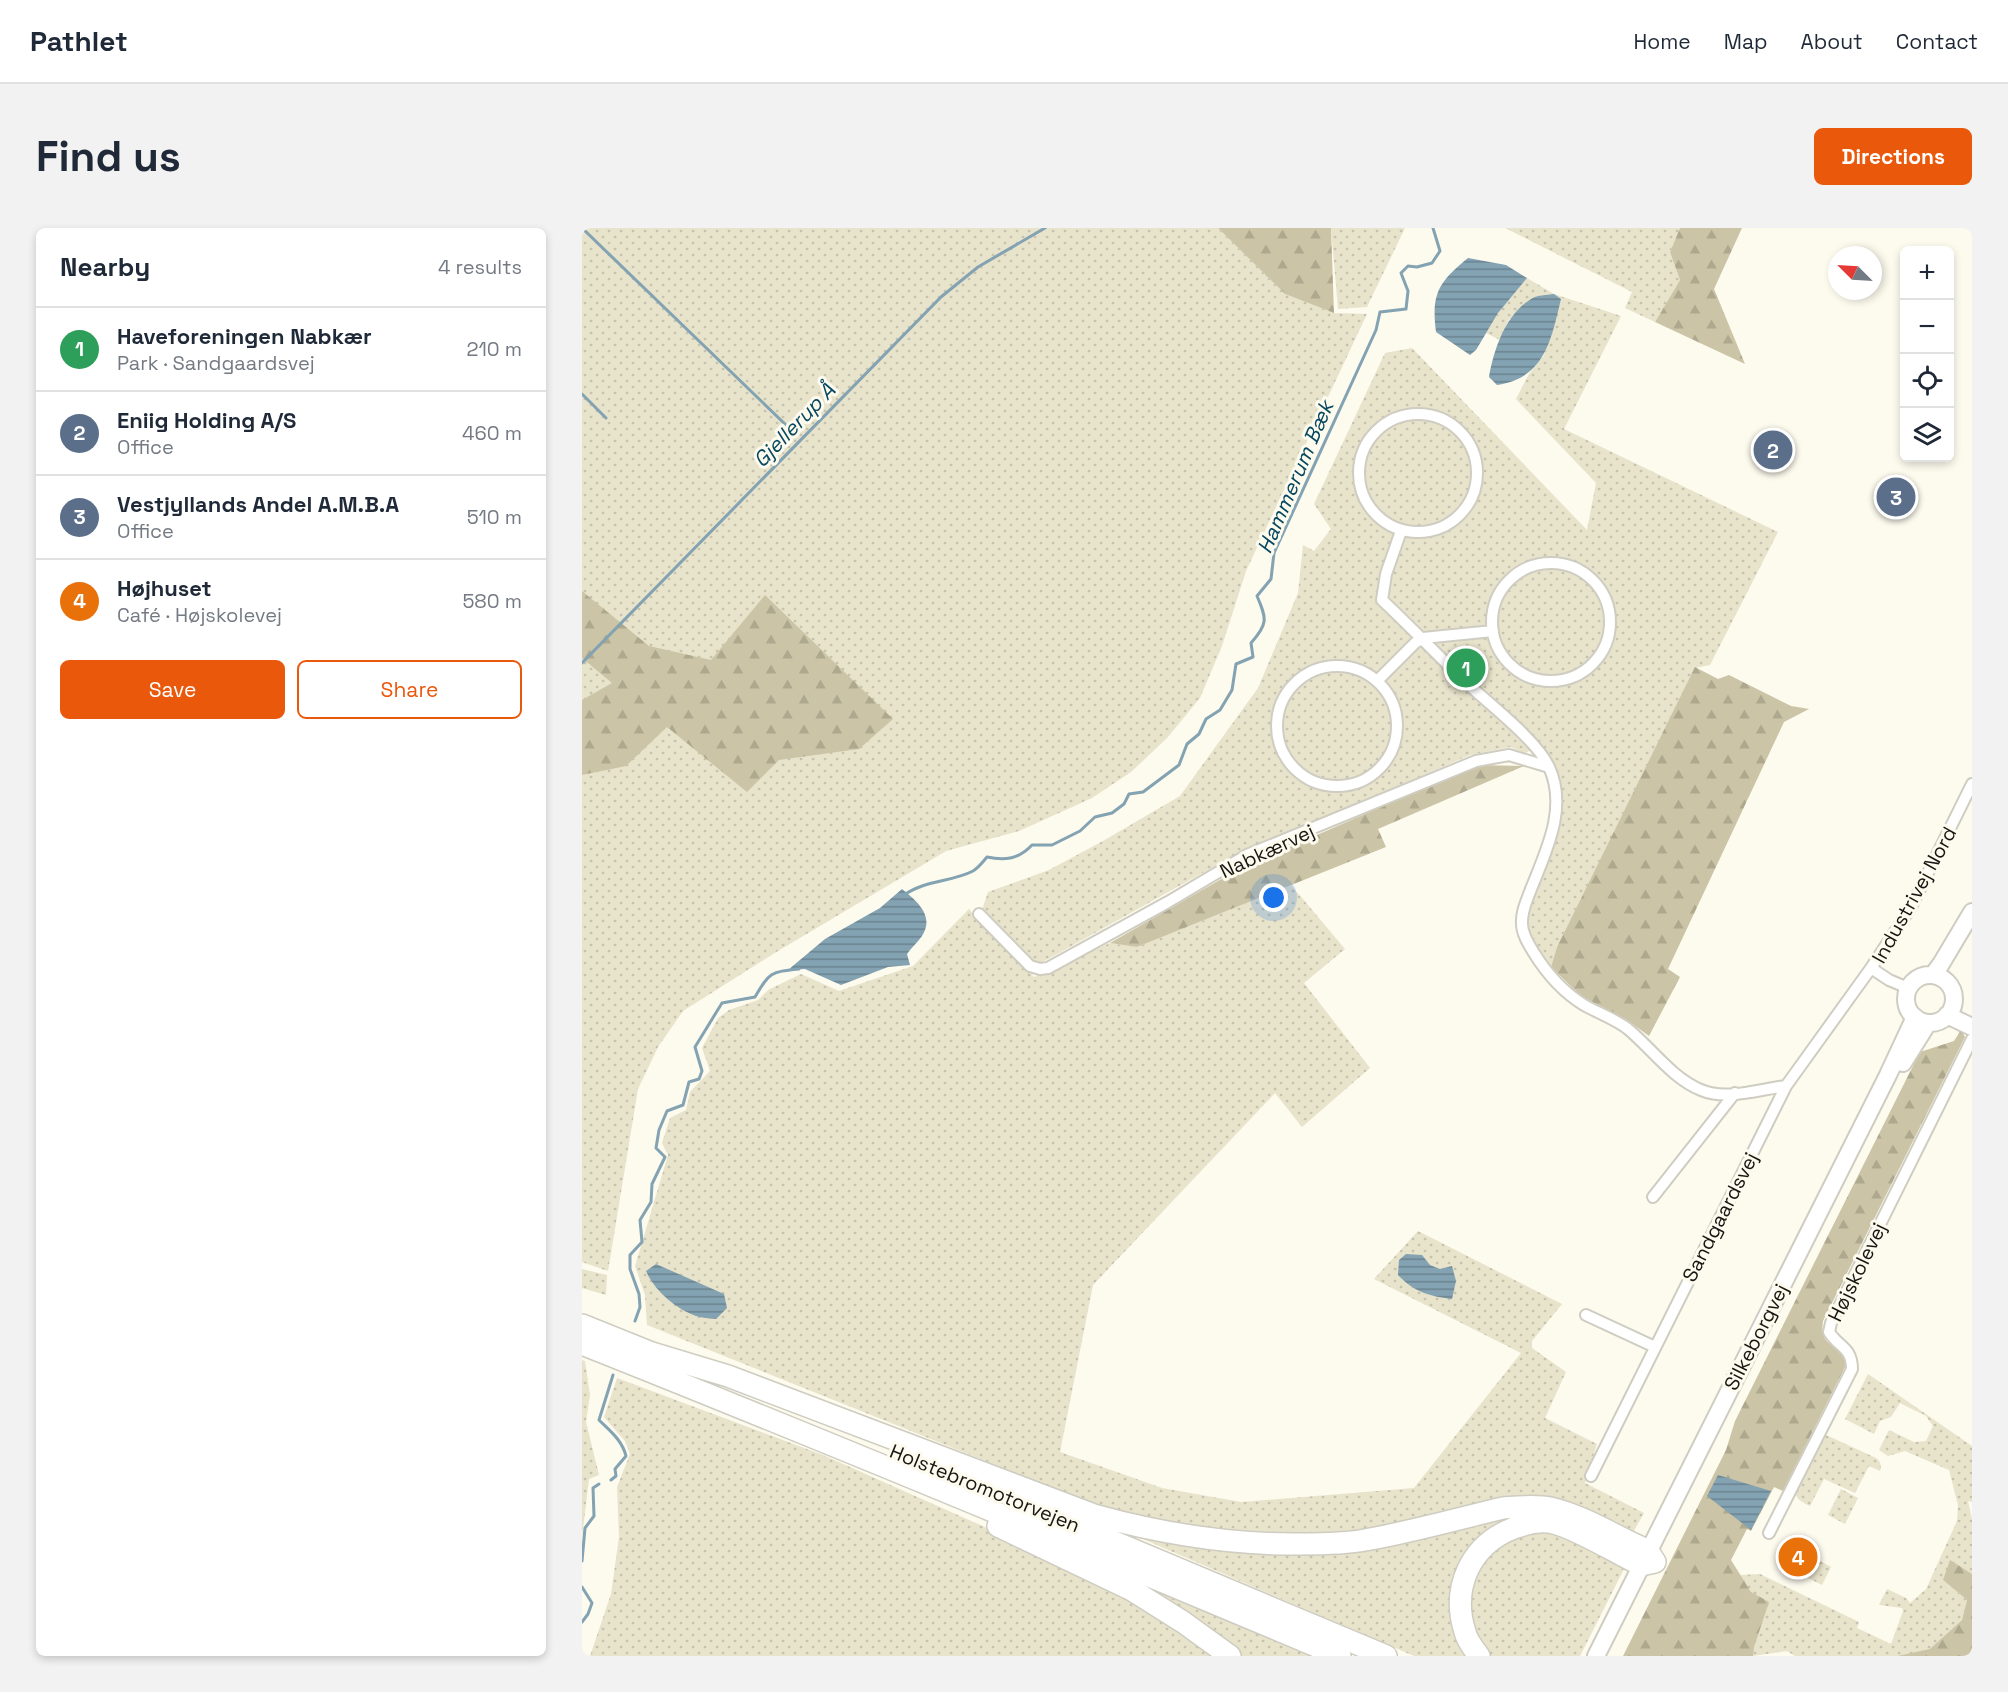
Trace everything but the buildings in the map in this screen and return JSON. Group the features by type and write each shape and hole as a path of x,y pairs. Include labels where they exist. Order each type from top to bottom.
{"highway":[{"name":"Holstebromotorvejen","path":"582,1325 1081,1527 1386,1656"},
{"name":"Holstebromotorvejen","path":"582,1344 1040,1529 1340,1656"},
{"path":"652,1353 728,1376 1094,1515 1143,1528 1206,1540 1316,1544 1364,1540 1503,1508 1523,1506 1549,1508 1571,1515 1648,1559"},
{"path":"800,1431 833,1450 1132,1590 1183,1622 1230,1656"},
{"path":"1479,1656 1465,1635 1460,1614 1460,1593 1467,1569 1480,1549 1499,1534 1522,1525 1554,1523 1648,1559"}],"main road":[{"path":"1933,975 1972,912"},
{"path":"1948,983 1972,918"},
{"path":"1933,975 1948,983 1953,992 1950,1011 1935,1022 1921,1020 1907,1005 1908,988 1917,978 1933,975"},
{"path":"1950,1011 1972,1016"},
{"path":"1950,1011 1972,1027"},
{"name":"Silkeborgvej","path":"1596,1656 1890,1087 1921,1020"},
{"name":"Silkeborgvej","path":"1609,1656 1648,1559"}],"street":[{"path":"1416,414 1436,417 1454,427 1468,442 1476,461 1476,482 1470,501 1457,518 1440,528 1419,532 1401,531 1381,520 1367,504 1360,485 1359,465 1366,445 1379,429 1396,418 1416,414"},
{"path":"1401,531 1386,574 1382,600 1540,751 1549,767 1557,797 1556,815 1548,844 1524,908 1521,925 1528,943 1542,966 1562,989 1626,1027 1685,1081 1702,1091 1716,1094 1735,1093 1786,1086"},
{"path":"1556,563 1573,567 1589,576 1601,589 1608,605 1611,622 1608,640 1600,656 1588,669 1573,678 1556,682 1538,680 1521,674 1508,663 1498,648 1492,631 1493,614 1498,597 1508,582 1522,571 1538,564 1556,563"},
{"path":"1377,681 1414,643 1423,638 1492,631"},
{"path":"1338,665 1359,670 1377,681 1390,697 1397,717 1396,739 1389,758 1375,774 1356,784 1335,787 1314,783 1296,772 1283,755 1276,735 1277,714 1285,694 1299,679 1317,669 1338,665"},
{"name":"Nabkærvej","path":"979,914 1030,966 1040,969 1048,968 1168,902 1247,855 1476,761 1509,755 1549,767"},
{"name":"Industrivej Nord","path":"1908,988 1889,980 1871,968 1911,907 1972,784"},
{"name":"Sandgaardsvej","path":"1591,1476 1786,1086 1871,968"},
{"name":"Højskolevej","path":"1769,1533 1852,1369 1852,1357 1834,1340 1829,1332 1830,1323 1972,1039"},
{"path":"1653,1197 1735,1093"},
{"path":"1586,1315 1654,1347"}],"shaded area":[{"path":"582,228 1218,228 1285,294 1334,313 1367,314 1246,571 1222,646 1200,698 1167,738 1131,772 1092,798 1019,831 946,851 778,951 683,1011 658,1047 638,1089 608,1271 582,1262"},
{"path":"1331,228 1405,228 1367,307 1338,309"},
{"path":"1505,228 1680,228 1670,252 1680,280 1655,322 1625,308 1632,292"},
{"path":"1527,278 1554,294 1621,316 1564,429 1778,532 1710,665 1695,668 1557,947 1551,967 1533,941 1528,927 1528,910 1549,857 1560,818 1562,799 1555,764 1542,745 1525,753 1510,747 1470,755 1240,852 1036,965 982,910 988,892 1049,870 1180,796 1258,688 1298,593 1303,545 1314,551 1331,529 1314,504 1385,353 1412,348 1587,530 1596,483 1516,399 1529,374 1544,355 1561,299 1509,319 1500,340 1486,333 1498,313"},
{"path":"1291,885 1345,949 1304,983 1370,1068 1302,1127 1275,1093 1093,1285 1060,1452 1162,1488 1241,1502 1414,1488 1521,1353 1374,1279 1418,1231 1562,1304 1532,1341 1532,1348 1566,1372 1545,1418 1597,1444 1585,1483 1644,1513 1631,1536 1538,1498 1503,1497 1369,1529 1289,1535 1208,1531 1113,1512 647,1325 645,1295 635,1266 668,1155 662,1143 670,1118 686,1110 690,1092 710,1071 702,1048 718,1018 729,1010 758,1000 768,990 801,974 839,991 913,966 969,909 1034,977 1110,943 1137,947"},
{"path":"582,1269 607,1275 606,1295 582,1288"},
{"path":"582,1360 585,1361 590,1395 586,1422 599,1475 589,1479 582,1537"},
{"path":"1868,1374 1972,1446 1972,1502 1968,1501 1972,1519 1972,1574 1943,1580 1967,1600 1962,1620 1930,1650 1897,1656 1795,1656 1787,1651 1753,1656 1751,1592 1740,1575 1760,1574 1859,1622 1857,1628 1891,1644 1903,1611 1902,1608 1879,1605 1887,1589 1906,1598 1910,1603 1926,1589 1957,1521 1958,1505 1949,1470 1905,1451 1888,1456 1879,1450 1889,1430 1914,1442 1926,1441 1933,1426 1926,1416 1900,1403 1891,1417 1880,1421 1874,1434 1845,1419"},
{"path":"617,1378 823,1455 996,1532 1131,1598 1218,1656 590,1656 611,1594 619,1537 617,1487 630,1454 625,1441 604,1417"},
{"path":"1826,1435 1876,1458 1881,1469 1880,1471 1869,1466 1855,1493 1824,1479 1810,1506 1797,1498 1796,1489"},
{"path":"1841,1489 1858,1498 1845,1524 1828,1515"},
{"path":"1506,1514 1538,1514 1461,1565 1470,1656 1414,1656 1122,1530 1276,1551"},
{"path":"1552,1530 1625,1567 1580,1656 1490,1656 1474,1633 1468,1612 1473,1575 1505,1540 1528,1532"},
{"path":"1811,1556 1831,1567 1822,1585 1802,1575"},
{"path":"1090,1558 1315,1656 1241,1656 1203,1629"}],"green space":[{"path":"1218,228 1331,228 1334,313 1285,294"},
{"path":"1680,228 1742,228 1714,289 1745,364 1655,322 1680,280 1670,252"},
{"path":"582,591 649,646 711,660 765,595 893,719 859,749 779,760 747,792 667,727 626,766 582,775 582,700 612,683 582,658"},
{"path":"1695,667 1718,679 1729,675 1791,706 1809,709 1784,722 1668,969 1680,977 1649,1036 1627,1020 1581,996 1551,967 1557,947"},
{"path":"1477,765 1524,766 1378,829 1386,847 1137,947 1110,943 1237,870"},
{"path":"1961,1030 1965,1037 1823,1321 1824,1336 1843,1353 1847,1359 1845,1367 1783,1491 1774,1487 1751,1531 1747,1529 1731,1560 1751,1592 1769,1602 1753,1656 1623,1656 1726,1450 1735,1421 1920,1052 1954,1041"},
{"path":"1950,1560 1972,1574 1972,1653 1969,1656 1897,1656 1930,1649 1962,1620 1967,1600 1943,1580"}],"water":[{"path":"1468,258 1506,265 1527,278 1498,313 1476,350 1470,355 1436,332 1435,319 1439,289 1450,274"},
{"path":"1554,294 1561,299 1554,329 1543,355 1536,366 1526,374 1513,381 1497,385 1489,377 1494,355 1508,323 1514,314 1531,299"},
{"path":"902,889 923,910 926,922 922,936 907,954 910,965 888,967 841,985 805,969 788,970 825,939 880,908"},
{"path":"1406,1254 1422,1255 1430,1265 1440,1269 1452,1266 1456,1281 1452,1299 1422,1292 1410,1286 1398,1275 1399,1260"},
{"path":"656,1264 724,1294 727,1308 716,1319 696,1316 681,1309 660,1292 646,1271"},
{"path":"1718,1475 1771,1491 1751,1530 1707,1496"}],"waterway":[{"path":"582,228 787,426"},
{"name":"Gjellerup Å","path":"582,663 941,297 978,267 1045,228"},
{"name":"Hammerum Bæk","path":"904,895 921,886 965,875 979,867 987,857 1011,858 1032,845 1052,845 1080,831 1095,817 1112,813 1124,804 1129,794 1143,792 1179,765 1187,744 1199,734 1206,719 1220,710 1232,690 1236,664 1253,657 1251,643 1261,631 1264,621 1263,610 1257,596 1271,579 1274,553 1376,330 1380,312 1406,309 1408,291 1401,273 1408,266 1417,267 1432,263 1440,251 1433,228"},
{"path":"582,394 606,418"},
{"name":"Hammerum Bæk","path":"635,1321 640,1307 639,1294 630,1269 630,1255 642,1242 640,1220 651,1202 652,1184 665,1157 656,1148 659,1130 667,1111 683,1105 689,1082 699,1079 702,1071 695,1047 722,1003 755,997 764,982 772,975 799,969"},
{"path":"611,1480 616,1476 615,1469 626,1456 619,1440 599,1420 613,1375"},
{"path":"582,1561 585,1528 594,1516 593,1488 599,1484"},
{"path":"582,1587 592,1603 582,1622"}],"place":[{"name":"Eniig Holding A/S","path":"1773,450"},
{"name":"Vestjyllands Andel A.M.B.A","path":"1896,497"},
{"name":"Haveforeningen Nabkær","path":"1466,668"},
{"name":"Højhuset","path":"1798,1557"}]}
